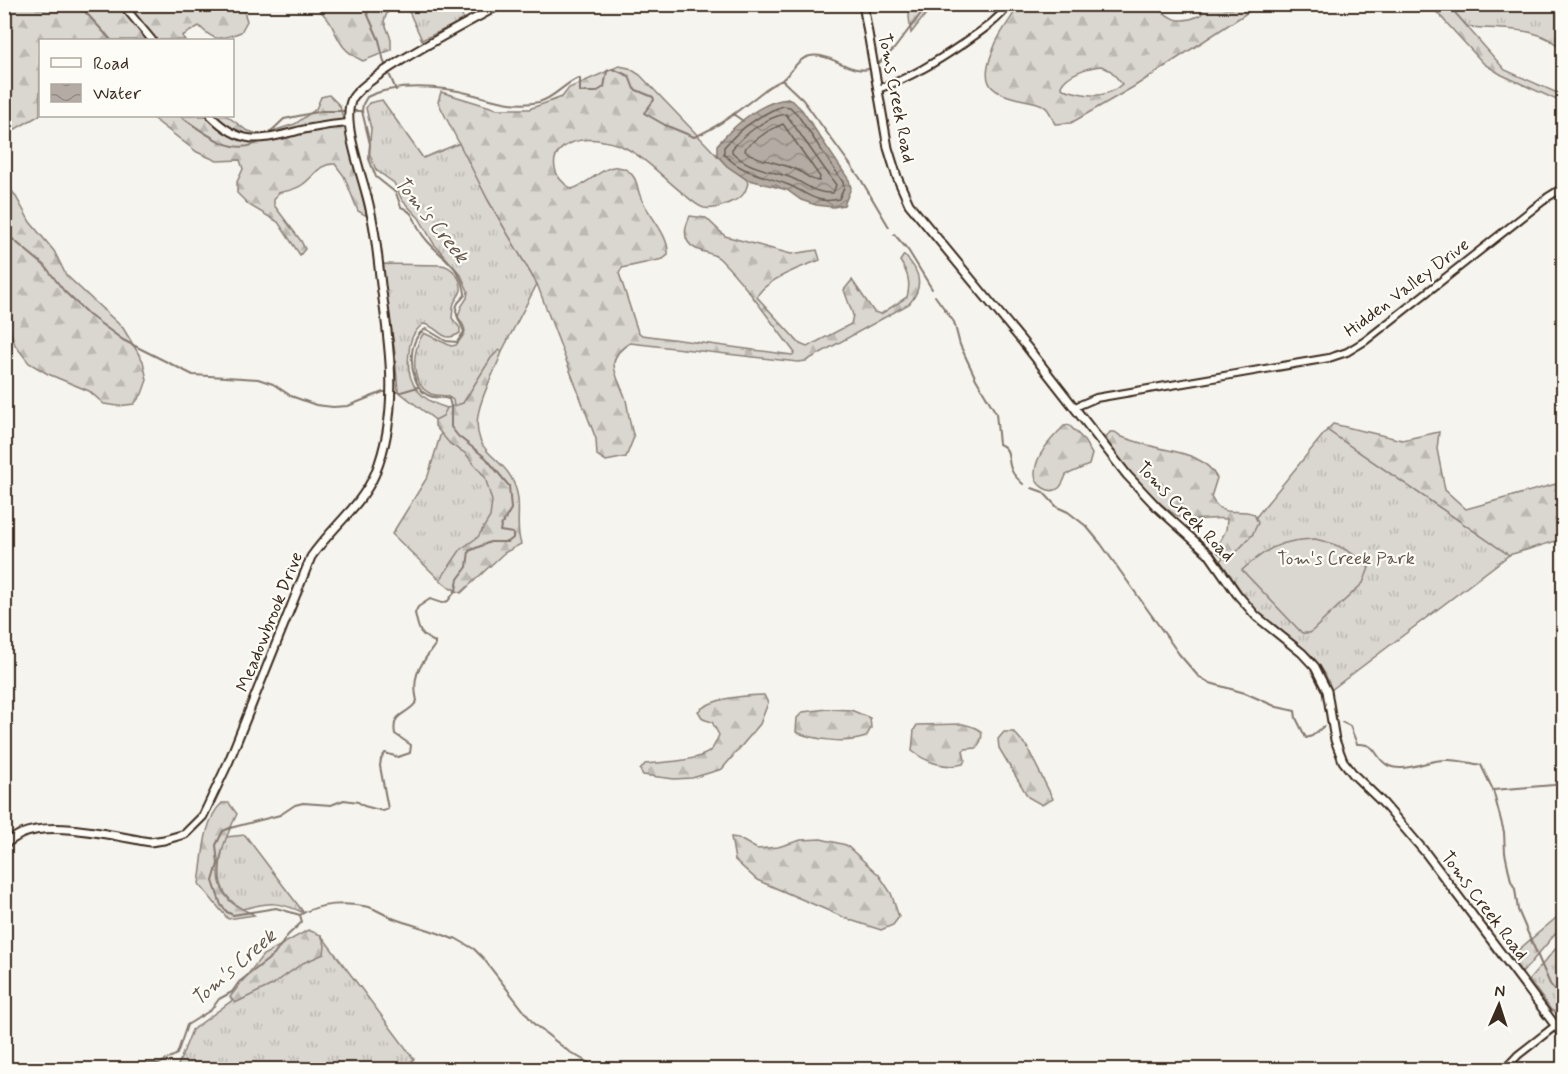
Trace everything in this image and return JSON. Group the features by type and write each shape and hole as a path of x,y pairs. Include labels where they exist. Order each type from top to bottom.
{"street":[{"path":"122,4 151,39"},
{"name":"Meadowbrook Drive","path":"4,844 21,834 56,828 150,842 185,834 203,816 229,761 311,557 323,539 366,490 375,473 387,431 392,385 389,346 371,210 348,123 349,106 358,89 396,64 501,4"},
{"name":"Toms Creek Road","path":"863,4 893,166 909,204 1140,489 1209,554 1250,609 1315,667 1327,691 1335,740 1343,762 1350,772 1383,803 1425,852 1563,1037"},
{"path":"878,88 906,78 936,62 991,25 1010,4"},
{"path":"212,117 231,133 255,139 348,123"},
{"name":"Hidden Valley Drive","path":"1074,407 1096,398 1329,358 1347,352 1391,321 1563,187"},
{"path":"1504,1070 1518,1055 1563,1019"}],"green space":[{"path":"1019,4 1157,5 1171,18 1182,20 1201,15 1204,5 1259,5 1135,86 1071,123 1055,124 1044,106 1001,93 994,89 987,77 990,58 997,40","holes":["1101,66 1111,71 1122,84 1108,93 1086,95 1063,89 1061,86 1068,78 1090,68"]},
{"path":"5,5 242,5 247,21 241,32 223,38 210,35 199,26 182,36 184,39 39,39 39,116 5,135"},
{"path":"314,5 390,5 384,21 391,39 391,50 363,61 356,57 343,46 329,21"},
{"path":"406,5 458,5 464,20 422,40"},
{"path":"910,5 933,5 911,33 909,17"},
{"path":"1430,5 1448,5 1505,70 1562,95 1563,100 1559,101 1502,75 1484,64"},
{"path":"1448,5 1563,5 1563,51 1544,37 1532,33 1468,27"},
{"path":"619,66 629,68 640,75 727,166 746,179 748,183 744,193 738,199 718,207 704,208 692,201 645,161 619,145 587,139 569,144 557,154 555,167 557,173 565,185 572,189 612,167 622,168 632,174 641,198 666,241 668,255 663,259 622,268 619,273 638,332 642,335 792,355 795,353 750,293 720,259 691,246 686,236 690,216 706,218 725,236 791,254 817,250 820,260 775,280 767,285 757,297 800,344 807,347 851,324 853,315 844,290 852,280 874,312 881,314 907,297 908,278 900,261 904,255 917,272 919,285 909,304 806,361 798,362 630,343 616,356 614,369 626,400 634,437 626,457 606,461 597,455 596,439 537,284 488,200 438,102 441,92 497,109 529,109 562,97 569,88"},
{"path":"329,95 340,106 367,216 358,211 344,176 335,164 321,168 299,187 278,193 274,205 301,241 305,249 300,255 278,222 249,205 237,193 237,182 243,169 240,160 217,161 197,152 151,117 228,117 246,130 260,135 295,124 316,109 321,97"},
{"path":"382,100 423,158 460,143 488,200 537,284 468,416 454,407 453,400 450,398 431,394 424,389 416,375 415,357 424,333 451,346 456,345 462,337 465,329 458,317 468,291 461,275 434,244 419,218 402,200 394,183 376,170 369,153 371,129 366,108 369,103"},
{"path":"5,183 15,195 30,222 54,251 66,275 123,328 143,361 147,380 142,394 134,404 118,406 104,404 89,391 48,374 29,363 15,345 5,315"},
{"path":"382,264 441,265 452,270 458,278 461,290 453,305 452,318 460,328 460,333 449,337 444,336 429,325 423,324 411,340 409,372 412,381 422,395 437,405 447,408 446,422 497,481 492,531 440,580 392,534 428,476 443,426 398,391"},
{"path":"499,350 502,352 481,402 477,429 480,441 506,470 515,486 521,544 504,553 461,593 451,589 440,580 461,549 478,537 490,517 492,501 485,477 465,453 450,444 435,426 435,420 443,416 447,408 463,403 491,358"},
{"path":"1333,424 1402,440 1439,432 1437,449 1445,490 1466,509 1563,482 1563,539 1509,555 1327,430"},
{"path":"1069,425 1083,439 1092,454 1089,465 1066,475 1059,488 1048,490 1036,479 1037,461 1054,436 1064,426"},
{"name":"Tom's Creek Park","path":"1327,430 1509,555 1331,690 1319,665 1300,646 1256,610 1220,561"},
{"path":"1110,432 1184,454 1206,465 1217,478 1211,497 1225,511 1254,514 1258,523 1252,535 1228,561 1217,552 1217,547 1226,530 1227,519 1186,519 1166,508 1119,458 1106,438"},
{"path":"1315,539 1344,549 1369,568 1363,583 1310,633 1302,633 1242,570 1259,556 1283,543"},
{"path":"764,695 768,703 760,724 722,769 692,778 674,779 643,775 640,770 645,764 699,757 712,749 719,735 712,722 703,719 698,711 705,706 730,698"},
{"path":"827,709 851,710 870,718 871,728 866,737 831,740 796,732 797,718 803,712"},
{"path":"963,724 980,731 982,737 977,748 963,751 965,760 963,764 949,766 936,763 912,751 914,730 917,725"},
{"path":"1004,732 1014,732 1027,747 1053,799 1042,805 1028,797 999,748 998,739"},
{"path":"222,803 229,803 237,814 223,846 219,869 220,881 230,901 254,915 228,919 199,884 207,830 216,810"},
{"path":"245,835 304,913 287,906 274,904 242,909 226,895 220,879 224,841 226,837"},
{"path":"731,837 738,838 757,849 778,847 801,840 821,839 846,845 879,875 891,893 899,917 893,925 881,930 850,920 757,880 735,860"},
{"path":"1563,912 1563,925 1522,973 1510,957"},
{"path":"308,930 321,935 325,945 324,954 303,963 272,985 235,1003 230,997 263,955"},
{"path":"321,935 414,1059 403,1070 175,1070 192,1030"},
{"path":"1563,940 1563,1009 1557,1013 1551,1010 1529,980"}],"water":[{"path":"788,99 802,110 849,180 851,188 844,205 833,207 816,205 801,200 787,190 746,179 727,166 717,155 717,145 731,130 758,109"}],"waterway":[{"path":"78,4 110,39"},
{"path":"363,4 379,40 384,62 396,90"},
{"name":"Tom's Creek","path":"877,65 894,49 922,12 925,4"},
{"name":"Tom's Creek","path":"122,1070 135,1064 159,1064 177,1054 187,1025 211,1010 219,999 232,992 239,982 274,955 288,935 302,922 300,915 276,908 233,915 227,912 221,905 213,881 218,864 216,845 223,831 280,815 295,805 303,803 331,805 344,800 358,802 383,811 388,809 380,766 381,759 385,753 398,757 410,753 411,745 395,734 395,721 417,701 416,677 421,665 435,645 435,642 420,631 415,613 418,607 430,599 442,603 448,601 456,590 458,579 467,567 469,551 490,542 508,542 513,538 513,533 500,531 511,509 509,486 486,458 458,436 451,427 449,399 427,395 418,386 415,378 413,349 420,334 426,329 446,341 457,342 464,332 456,307 465,292 459,274 423,236 411,214 401,207 396,193 376,177 369,159 370,144 362,111 367,97 391,90 419,87 459,91 522,104 539,102 578,78 580,79 580,92 596,92 604,87 607,71 613,69 629,76 634,89 653,97 654,100 644,113 694,137 723,122 782,80 806,57 826,57 856,69 872,68"},
{"path":"782,80 803,100 860,178 889,227"},
{"path":"266,136 284,119 322,111 362,111"},
{"path":"733,114 743,121"},
{"path":"181,117 208,135 230,145 241,147 262,140"},
{"path":"4,232 45,266 64,291 89,315 123,340 193,375 258,379 273,384 291,396 316,405 333,407 348,406 383,392 401,392 418,387"},
{"path":"894,234 908,250 932,289"},
{"path":"935,296 954,322 960,345 996,413 999,444 1006,449 1010,467 1023,484"},
{"path":"1032,488 1043,492 1057,507 1068,512 1086,526 1179,654 1198,676 1210,683 1245,693 1277,707 1295,711 1306,738 1324,726"},
{"path":"1342,722 1350,726 1357,744 1373,748 1384,763 1395,768 1449,760 1481,765 1493,790 1504,832 1505,853 1518,910 1550,984 1562,999"},
{"path":"1493,790 1554,785 1564,780"},
{"path":"300,915 324,906 361,905 392,918 455,938 474,949 483,958 534,1024 568,1051 601,1070"}]}
